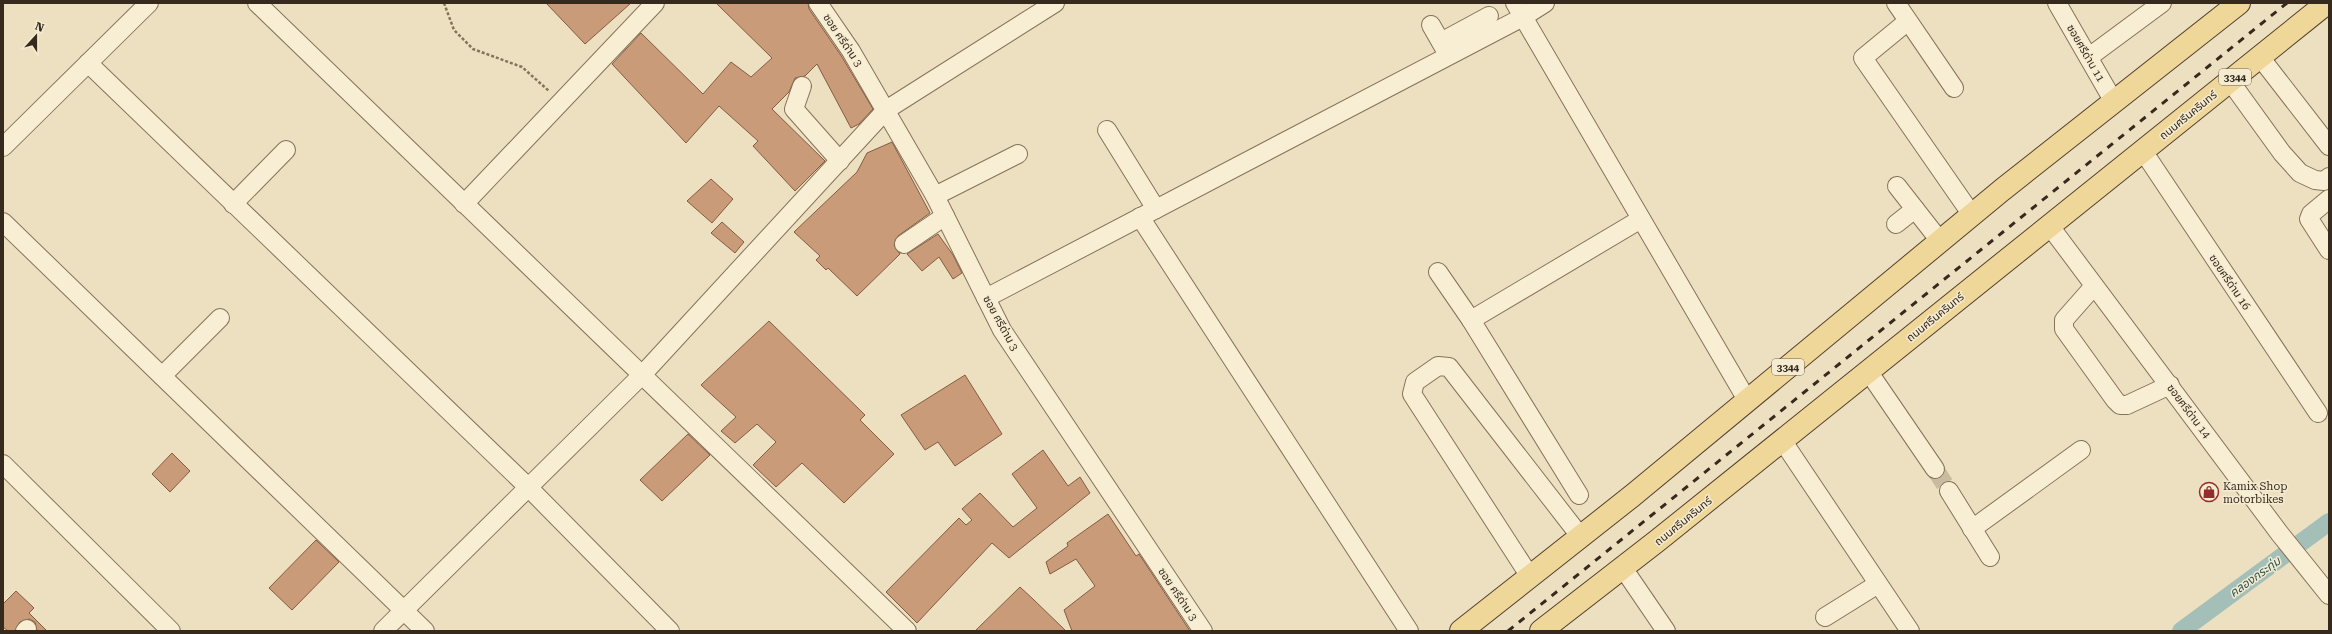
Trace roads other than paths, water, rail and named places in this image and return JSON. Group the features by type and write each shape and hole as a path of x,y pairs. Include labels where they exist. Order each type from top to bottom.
{"main road":[{"name":"3344","path":"1461,631 1529,575 1580,536 1972,215 2239,3"},
{"name":"ถนนศรีนครินทร์","path":"1541,631 1623,568 2327,3"}],"street":[{"path":"3,147 149,3"},
{"path":"257,3 907,631"},
{"path":"464,204 655,3"},
{"name":"ซอย ศรีด่าน 3","path":"818,3 851,51 935,196 1002,330 1203,631"},
{"path":"383,631 642,375 886,110 1055,3"},
{"path":"986,298 1140,218 1445,49 1519,10 1545,3"},
{"path":"1896,3 1954,88"},
{"name":"ซอยศรีด่าน 11","path":"2057,3 2114,102"},
{"path":"2089,57 2162,3"},
{"path":"1519,10 1747,400"},
{"path":"1445,49 1489,16"},
{"path":"1908,21 1863,58 1972,215"},
{"path":"1431,25 1445,49"},
{"path":"2260,57 2329,146"},
{"path":"88,63 529,488 670,631"},
{"path":"2230,81 2282,153 2300,173 2315,180 2327,182"},
{"path":"802,86 794,109 840,161"},
{"path":"1107,130 1156,209"},
{"path":"233,204 286,150"},
{"name":"ซอยศรีด่าน 16","path":"2143,151 2318,413"},
{"path":"935,196 1018,154"},
{"path":"1897,186 1940,241"},
{"path":"2329,199 2311,214 2308,219 2329,250"},
{"path":"1896,224 1915,209"},
{"path":"904,244 945,216"},
{"path":"1140,218 1409,631"},
{"path":"1471,320 1641,219"},
{"path":"3,222 425,631"},
{"name":"ซอยศรีด่าน 14","path":"2049,225 2280,534 2329,595"},
{"path":"1438,272 1471,320 1579,495"},
{"path":"2094,286 2064,320 2064,328 2115,400 2120,405 2127,405 2170,385"},
{"path":"162,376 220,318"},
{"path":"1529,575 1412,394 1415,382 1438,366 1449,367 1580,536"},
{"path":"1868,371 1935,469"},
{"path":"1782,440 1878,584 1906,630"},
{"path":"1972,529 2081,450"},
{"path":"3,464 171,631"},
{"path":"1949,491 1990,556"},
{"path":"1623,568 1666,631"},
{"path":"1825,617 1878,584"}],"waterway":[{"name":"คลองกระทุ่ม","path":"2181,631 2329,522"}],"tunnel":[{"path":"1935,469 1949,491"}],"railway":[{"path":"1508,631 2287,3"}],"place":[{"name":"Kamix Shop motorbikes","path":"2209,492"}]}
